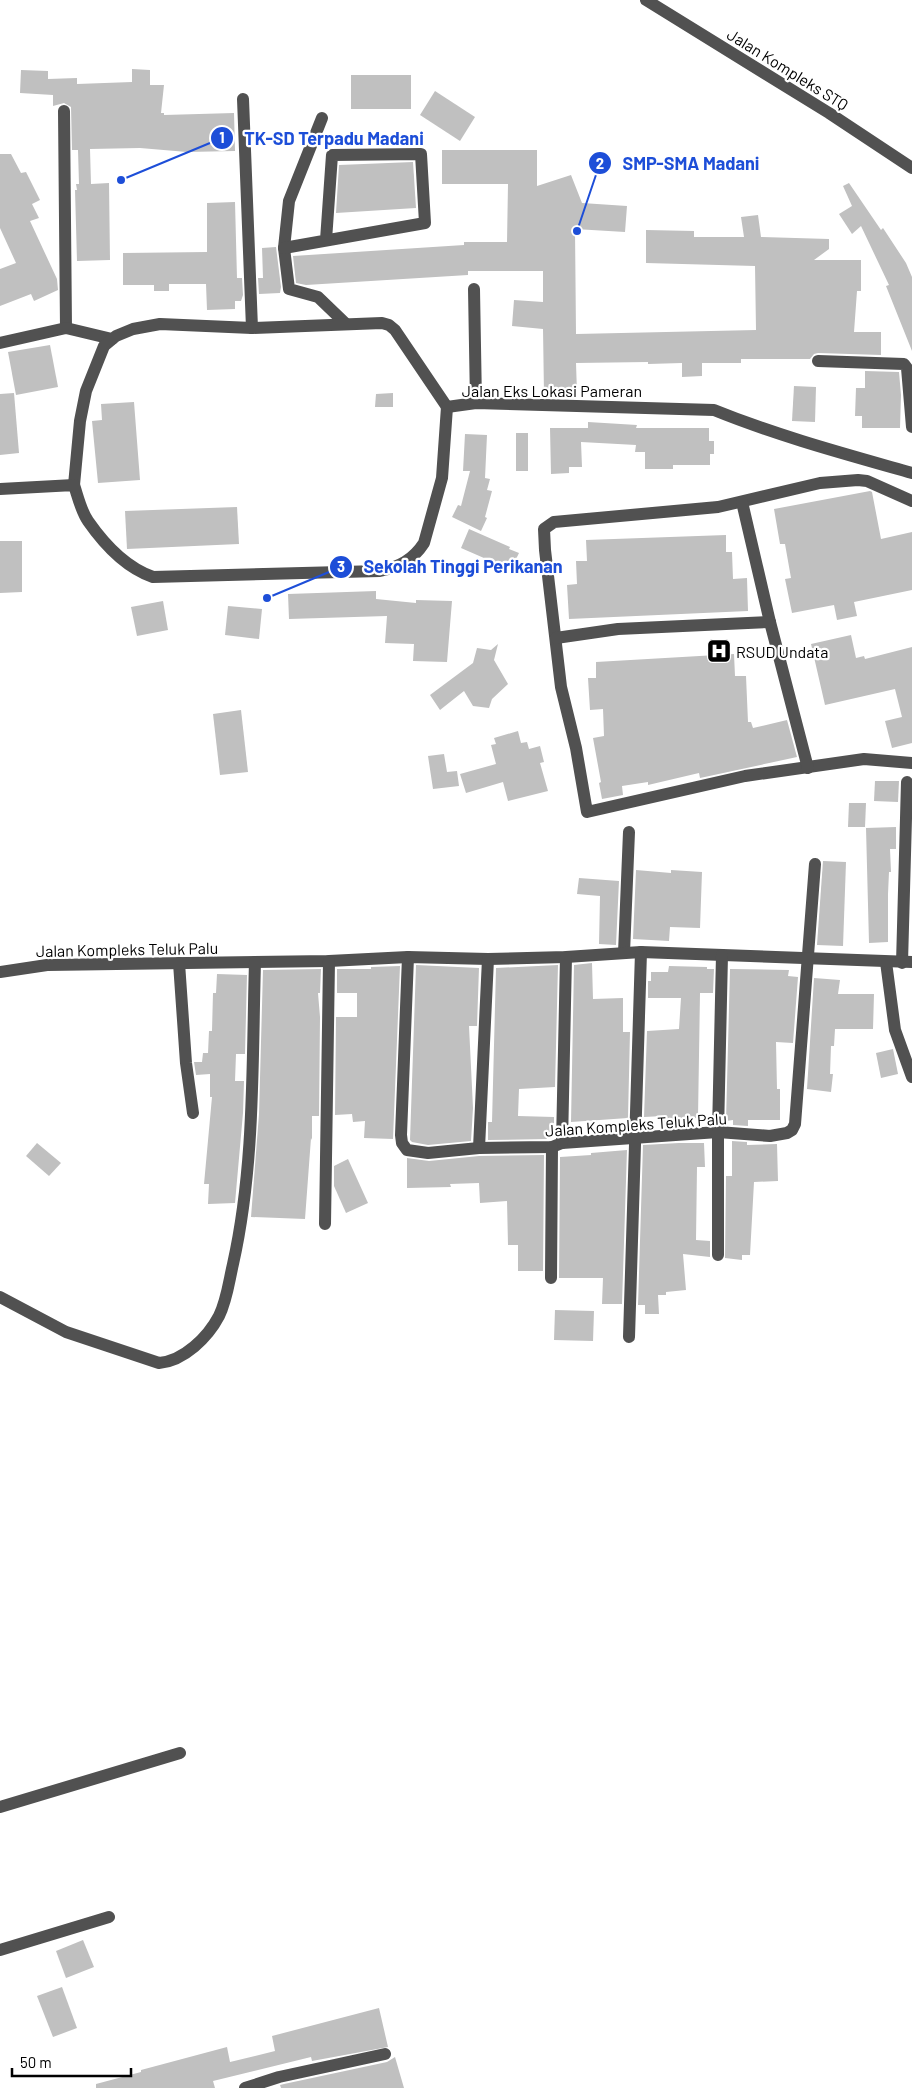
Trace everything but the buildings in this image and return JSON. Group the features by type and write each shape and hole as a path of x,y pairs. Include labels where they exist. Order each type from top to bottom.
{"street":[{"name":"Jalan Kompleks STQ","path":"646,0 828,112 912,168"},
{"path":"243,99 252,328"},
{"path":"64,111 66,328"},
{"path":"322,118 289,201 284,248 289,289 318,297 345,324"},
{"path":"284,248 425,223 422,154 332,155 326,240"},
{"path":"474,289 476,403"},
{"name":"Jalan Eks Lokasi Pameran","path":"112,339 133,329 160,324 252,328 382,323 390,325 396,330 447,407 476,403 714,410 749,425 912,473"},
{"path":"0,343 66,328 112,339"},
{"path":"112,339 104,346 86,391 80,421 74,485 88,520 98,533 132,567 153,577 380,571 394,568 409,560 424,543 442,478 447,407"},
{"path":"818,361 904,364 912,427"},
{"path":"912,501 867,481 820,482 718,507 554,522 544,528 561,686 576,748 587,812 745,776 864,759 912,764"},
{"path":"0,489 74,485"},
{"path":"742,502 770,622 808,768"},
{"path":"556,638 618,629 770,622"},
{"path":"907,782 907,962"},
{"path":"624,953 630,832"},
{"path":"808,960 815,864"},
{"path":"629,1337 641,952"},
{"name":"Jalan Kompleks Teluk Palu","path":"0,972 48,965 329,961 408,957 488,959 566,957 641,952 808,960 907,962"},
{"path":"718,1255 718,1132 722,955"},
{"name":"Jalan Kompleks Teluk Palu","path":"408,957 401,1114 402,1143 407,1150 428,1153 718,1132 782,1136 794,1128 808,960"},
{"path":"551,1278 566,957"},
{"path":"479,1148 488,959"},
{"path":"325,1224 329,961"},
{"path":"0,1297 66,1332 159,1363 168,1362 194,1348 219,1316 242,1227 249,1142 255,962"},
{"path":"886,962 895,1030 912,1077"},
{"path":"179,963 186,1063 192,1114"},
{"path":"0,1806 180,1753"},
{"path":"0,1950 110,1917"},
{"path":"245,2088 281,2083 385,2054"}],"place":[{"name":"TK-SD Terpadu Madani","path":"121,180"},
{"name":"SMP-SMA Madani","path":"577,231"},
{"name":"Sekolah Tinggi Perikanan","path":"267,598"},
{"name":"RSUD Undata","path":"719,651"}]}
